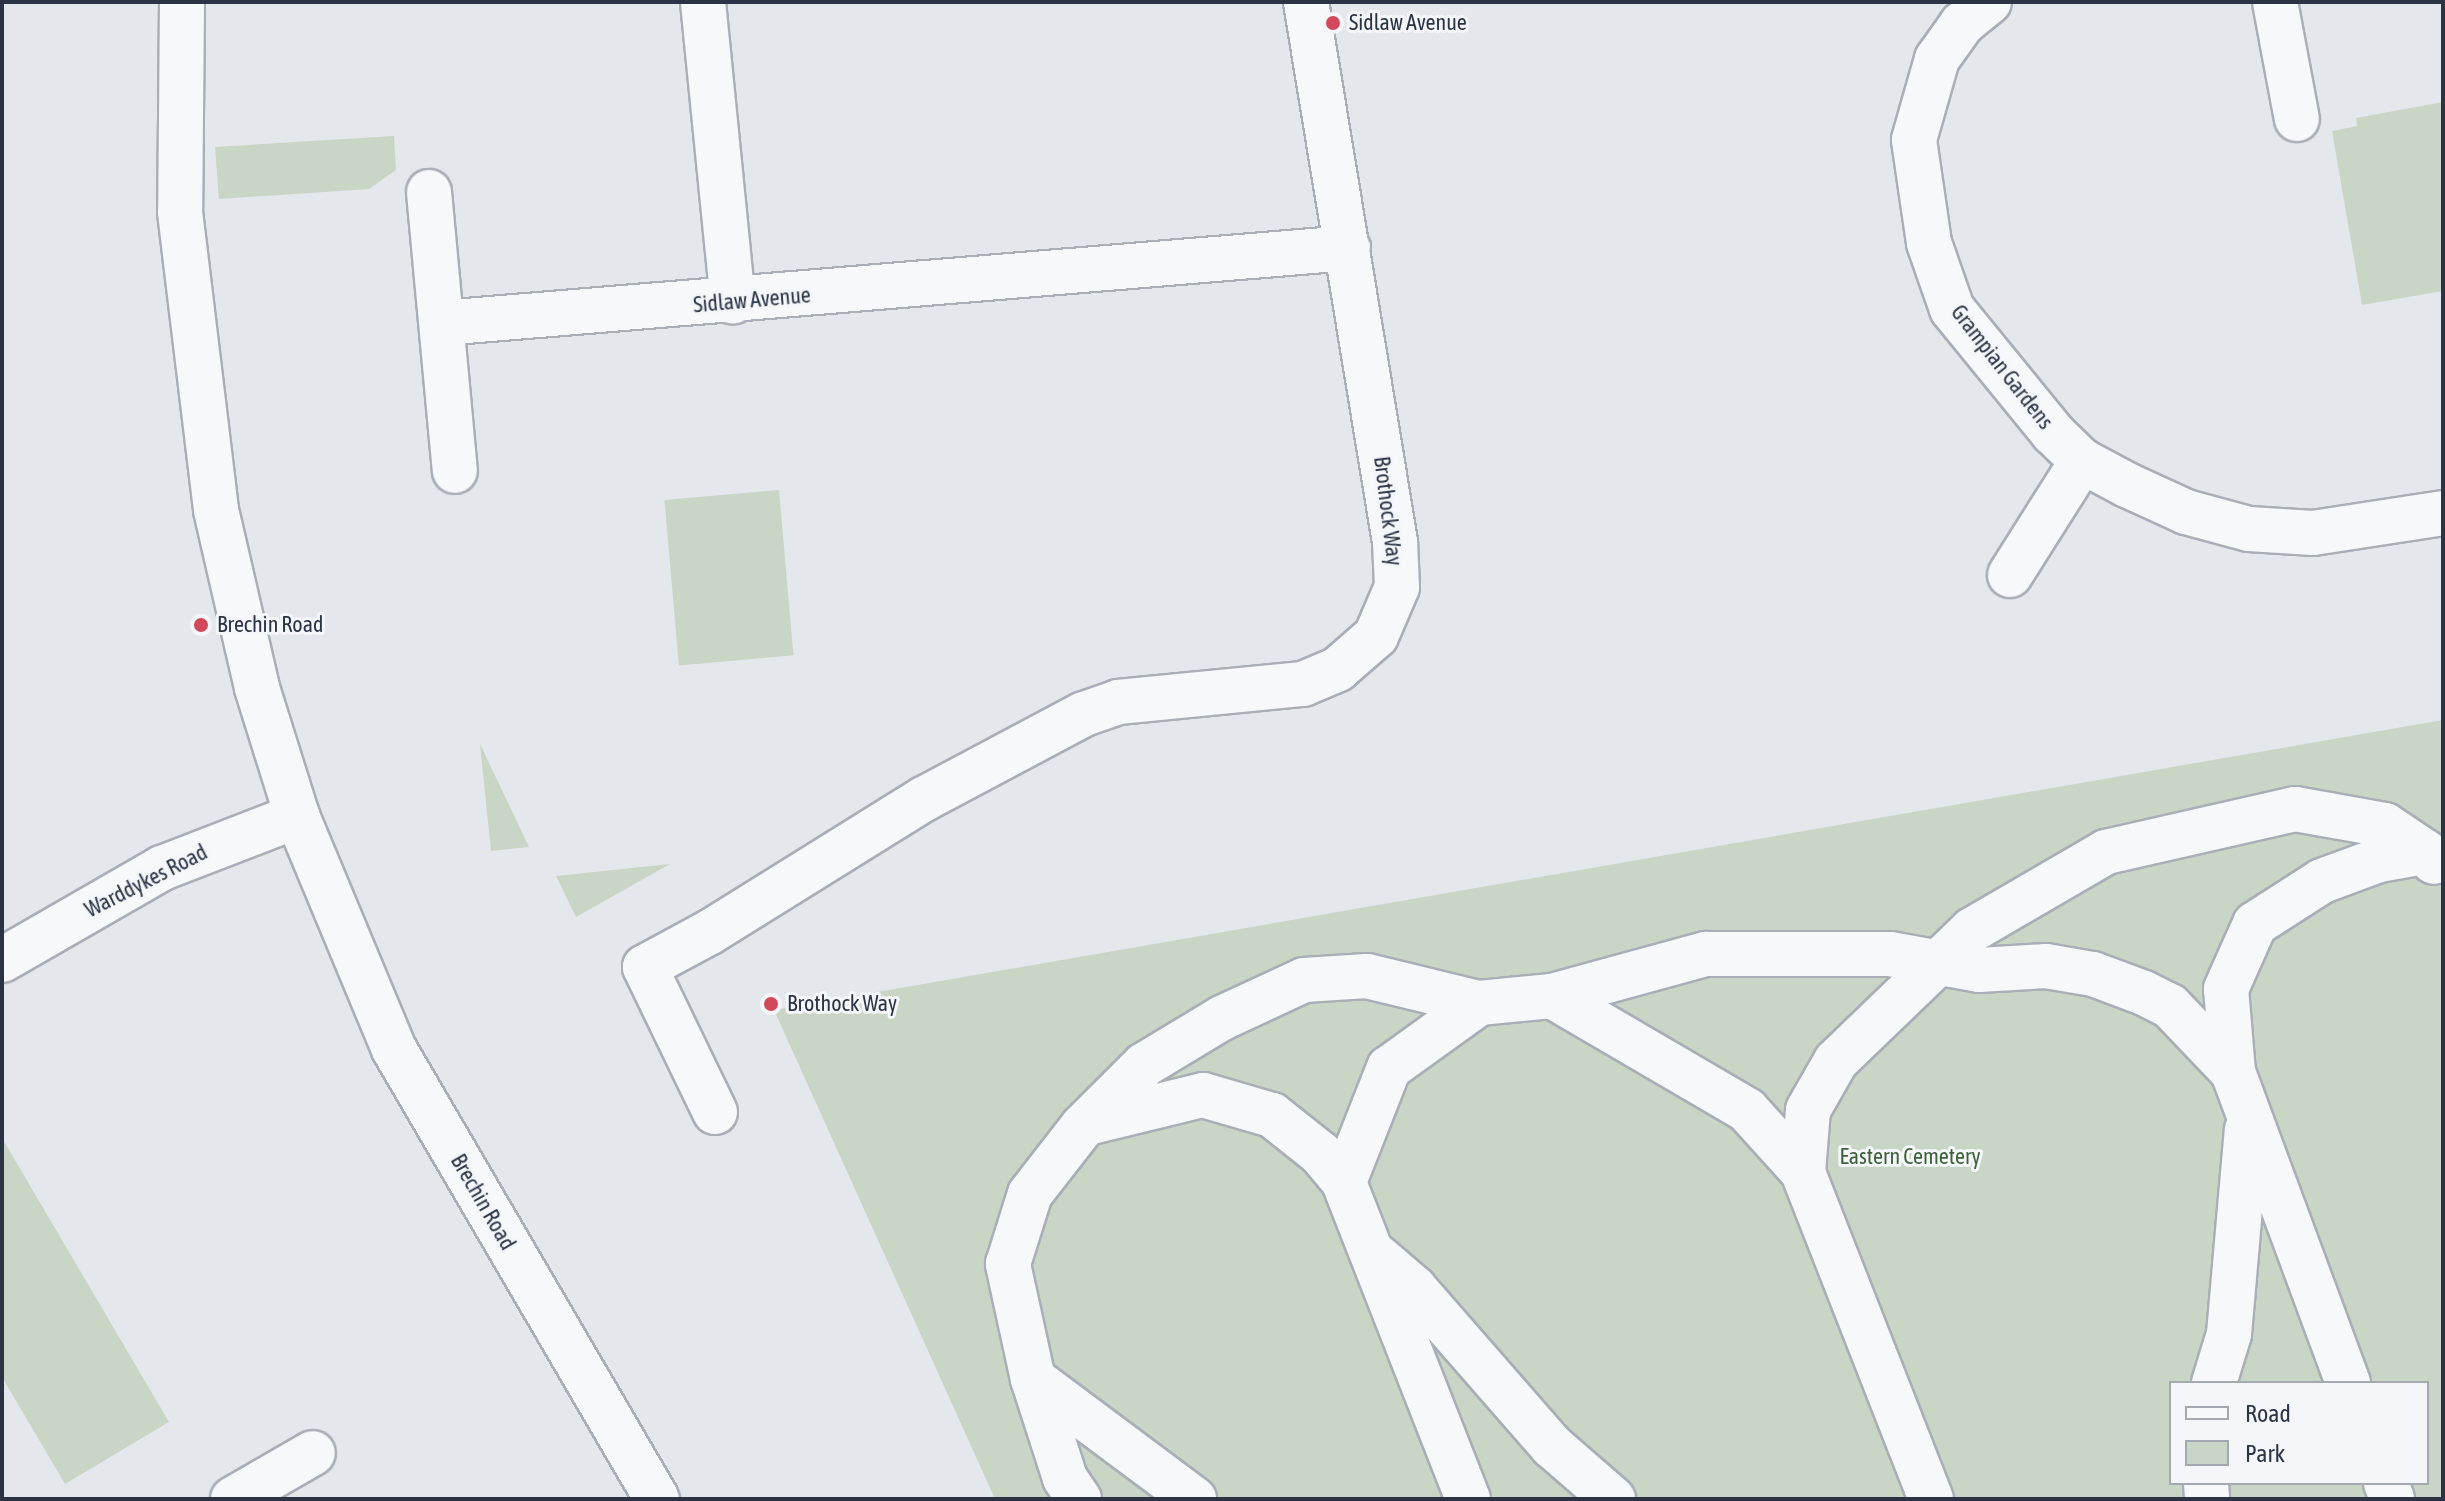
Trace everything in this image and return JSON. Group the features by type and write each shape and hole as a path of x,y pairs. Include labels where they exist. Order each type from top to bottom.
{"street":[{"name":"Brechin Road","path":"182,2 180,212 216,510 257,688 297,816 394,1049 657,1499"},
{"path":"703,2 733,301"},
{"name":"Brothock Way","path":"715,1112 645,967 710,932 924,799 1084,714 1118,702 1303,684 1338,669 1376,636 1397,587 1395,542 1306,2"},
{"name":"Grampian Gardens","path":"1989,2 1962,24 1937,59 1914,140 1929,243 1952,309 2082,461 2186,512 2249,529 2313,533 2443,513"},
{"path":"2275,2 2297,119"},
{"path":"429,192 455,471"},
{"name":"Sidlaw Avenue","path":"442,323 1348,248"},
{"path":"2010,575 2082,461"},
{"path":"1803,1172 1808,1110 1836,1061 1932,965 1972,930 2106,852 2295,809 2385,825 2434,862"},
{"name":"Warddykes Road","path":"2,960 162,868 297,816"},
{"path":"2347,1381 2248,1120 2233,1072 2226,989 2255,924 2322,881 2379,860 2434,862"},
{"path":"1079,1499 1065,1478 1033,1379 1008,1264 1030,1194 1083,1126 1144,1065 1222,1018 1304,980 1367,976 1479,1003 1552,996 1706,954 1890,954 1932,965 1979,970 2046,966 2093,974 2170,1006 2233,1072"},
{"path":"1552,996 1747,1110 1803,1172 1931,1499"},
{"path":"1344,1182 1389,1068 1479,1003"},
{"path":"1083,1126 1130,1109 1203,1095 1272,1115 1320,1153 1344,1182 1468,1499"},
{"path":"2215,1381 2229,1334 2248,1120"},
{"path":"1371,1251 1414,1288 1552,1446 1613,1499"},
{"path":"1033,1379 1194,1499"},
{"path":"233,1499 313,1453"},
{"path":"1944,1499 1960,1499"}],"green space":[{"path":"2443,102 2443,291 2362,305 2332,131 2357,126 2356,118"},
{"path":"394,136 396,170 369,189 219,199 215,147"},
{"path":"779,490 793,655 679,665 664,500"},
{"name":"Eastern Cemetery","path":"2443,720 2443,1499 995,1499 774,1010"},
{"path":"480,744 529,847 491,851"},
{"path":"670,864 576,917 556,876"},
{"path":"2,1138 169,1422 65,1484 2,1377"}],"place":[{"name":"Sidlaw Avenue","path":"1333,23"},
{"name":"Brechin Road","path":"201,625"},
{"name":"Brothock Way","path":"771,1004"}]}
